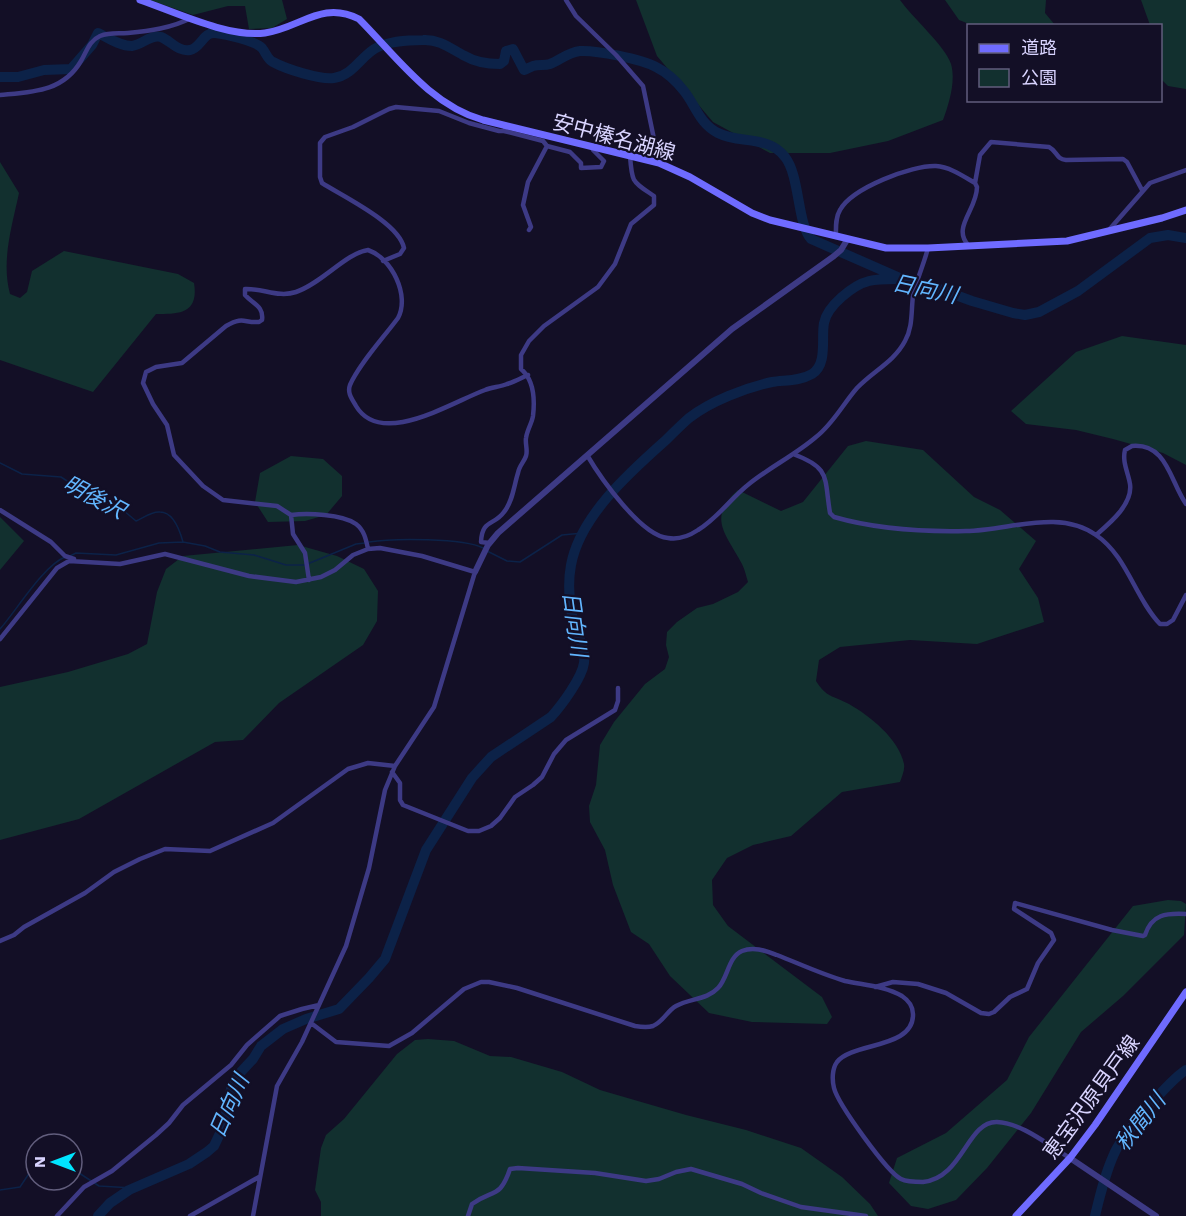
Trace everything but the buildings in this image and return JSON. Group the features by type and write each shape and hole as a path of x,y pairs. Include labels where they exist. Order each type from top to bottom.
{"main road":[{"name":"安中榛名湖線","path":"140,0 227,30 246,34 269,32 321,9 338,8 353,15 441,101 471,116 506,128 659,163 690,177 752,213 770,220 886,248 928,248 1067,240 1107,232 1186,210"},
{"name":"恵宝沢原貝戸線","path":"1016,1216 1070,1158 1186,992"}],"street":[{"path":"566,0 576,16 643,86 659,163"},
{"path":"0,95 39,91 58,85 75,70 89,44 100,36 164,27 192,18"},
{"path":"383,261 400,254 404,248 402,239 389,225 322,183 320,143 325,137 353,128 396,107 439,111 469,123 506,128 543,141 547,146 570,152 581,163 581,168 601,167 603,161 592,150 592,147"},
{"path":"969,246 965,242 962,229 976,199 975,183 980,155 991,142 1049,147 1059,158 1066,160 1123,159 1127,162 1142,190"},
{"path":"529,230 531,227 523,205 528,182 547,146"},
{"path":"487,546 481,542 481,532 484,526 503,514 509,504 519,468 527,455 526,438 533,417 533,397 528,375 521,369 521,354 526,345 544,326 598,287 615,264 631,224 654,205 654,196 641,189 633,179 630,156"},
{"path":"836,237 838,213 846,201 898,173 919,167 938,166 955,171 975,183"},
{"path":"1107,232 1150,183 1186,170"},
{"path":"253,1216 277,1086 312,1022 350,935 369,868 382,799 395,766 434,707 475,572 487,546 587,455 732,329 834,256 847,240"},
{"path":"587,455 619,500 665,538 680,538 706,525 739,492 822,432 857,388 896,355 911,327 913,294 928,248"},
{"path":"368,549 364,534 353,522 322,515 302,513 291,515 277,506 223,500 202,486 174,455 167,425 146,392 143,379 146,372 156,367 176,365 188,359 234,321 245,320 254,323 262,320 263,312 245,295 245,289 277,294 296,292 365,250 372,251 383,261 398,282 403,306 398,318 349,387 349,394 365,418 378,423 405,420 434,412 486,389 507,384 528,375"},
{"path":"1096,535 1116,516 1129,496 1130,484 1124,459 1125,450 1132,446 1149,448 1160,455 1186,504"},
{"path":"793,454 809,460 820,468 826,484 830,513 834,517 887,527 944,531 988,530 1047,523 1068,524 1096,535 1114,554 1160,624 1167,624 1173,620 1186,595"},
{"path":"0,510 51,542 65,556 105,564 120,564 165,554 249,576 296,582 328,574 353,555 368,549 404,551 475,572"},
{"path":"291,515 293,534 305,553 309,580"},
{"path":"0,639 57,568 76,560"},
{"path":"392,772 400,783 400,800 403,805 463,830 479,831 494,823 515,797 537,782 554,753 566,740 611,714 617,707 618,688"},
{"path":"0,940 55,911 114,872 140,859 165,849 210,851 273,823 348,769 368,763 395,766"},
{"path":"875,987 893,982 918,984 946,993 981,1013 989,1014 1010,997 1027,989 1038,963 1054,940 1051,933 1014,909 1015,903 1112,930 1143,936 1157,916 1186,914"},
{"path":"312,1022 336,1042 389,1046 412,1033 464,990 481,982 489,982 501,983 634,1026 647,1027 658,1023 676,1006 710,995 724,980 736,955 750,949 768,951 812,970 902,996 909,1002 912,1008 912,1023 893,1040 843,1057 835,1066 833,1085 837,1096 856,1125 895,1175 903,1180 919,1182 937,1178 948,1171 959,1159 981,1127 993,1122 1024,1131 1070,1158 1156,1216"},
{"path":"57,1216 84,1187 112,1171 156,1135 183,1105 231,1065 247,1045 280,1016 302,1009 317,1008"},
{"path":"468,1216 472,1204 498,1192 505,1183 510,1169 518,1168 595,1173 646,1181 691,1169 742,1184 801,1207 866,1216"},
{"path":"190,1216 259,1176"}],"green space":[{"path":"150,0 282,0 287,19 272,28 249,29 245,6 228,6 193,15"},
{"path":"636,0 900,0 942,49 951,64 952,85 943,120 888,141 830,153 770,153 713,122 657,56"},
{"path":"945,0 1046,0 1045,13 1054,24 969,24 959,20"},
{"path":"1141,0 1186,0 1186,89 1168,86 1162,80 1162,24 1150,24"},
{"path":"0,162 19,193 7,256 10,294 20,298 27,292 32,271 64,251 178,274 194,283 195,293 190,306 186,310 172,314 156,314 93,392 0,360"},
{"path":"1122,336 1186,345 1186,465 1163,453 1113,439 1076,430 1026,424 1011,411 1076,352"},
{"path":"866,441 923,450 974,497 1000,510 1036,541 1019,569 1038,598 1044,622 977,644 910,640 840,647 819,660 816,681 823,690 866,715 890,737 896,746 904,764 900,782 842,792 791,836 753,845 727,858 712,880 713,905 728,926 822,997 832,1017 827,1024 752,1022 709,1013 670,976 649,944 631,932 613,885 605,850 590,822 589,806 596,785 600,745 614,722 645,684 665,669 669,657 666,645 667,632 697,608 713,604 738,592 748,582 742,564 722,527 723,509 728,500 738,490 781,511 803,502 848,446"},
{"path":"291,456 323,459 342,476 342,496 326,515 305,521 268,522 255,502 260,473"},
{"path":"0,517 24,541 0,570"},
{"path":"298,545 337,556 364,569 378,591 377,621 363,645 279,703 243,740 215,742 79,819 0,840 0,687 68,672 128,654 147,644 157,592 166,569 183,556"},
{"path":"1168,900 1181,901 1186,904 1184,935 1123,996 1081,1032 1031,1113 987,1168 956,1200 928,1209 911,1206 889,1183 897,1158 946,1133 1007,1080 1029,1037 1133,906"},
{"path":"415,1040 454,1041 490,1056 511,1057 562,1072 600,1090 746,1130 801,1148 842,1177 870,1204 878,1216 321,1216 321,1202 315,1190 321,1148 326,1135 344,1119 397,1054"}],"waterway":[{"path":"0,77 18,77 44,70 71,69 92,45 98,33 128,46 157,36 186,50 194,49 211,33 226,35 259,45 270,60 279,65 328,78 347,73 378,47 406,41 435,41 473,60 491,64 500,64 504,61 506,51 513,49 524,70 535,65 550,64 568,54 580,51 597,52 630,58 656,67 681,88 702,119 712,129 726,136 762,143 778,150 790,165 803,222 811,239 909,282 931,286 972,301 1025,315 1039,312 1078,291 1150,238 1168,235 1186,238"},
{"name":"日向川","path":"98,1216 110,1203 129,1190 189,1164 214,1146 223,1127 231,1089 239,1074 261,1046 283,1029 339,1009 385,959 426,850 472,778 491,757 551,717 579,676 584,657 571,609 569,584 571,565 576,547 585,529 608,496 637,466 698,412 751,388 812,374 817,370 822,357 826,316 835,303 863,283 896,279"},
{"name":"明後沢","path":"0,463 22,474 61,477 99,502 117,505 136,521 154,513 165,513 176,523 183,542"},
{"path":"487,551 507,561 520,562 562,535 583,533"},
{"path":"369,542 428,540 461,542 483,548"},
{"path":"70,556 76,553 116,555 159,543 183,542 205,546 220,552 254,555 286,565 305,565 356,544 365,543"},
{"path":"0,629 48,569 65,557"},
{"name":"秋間川","path":"1095,1216 1105,1177 1119,1145 1158,1096 1186,1070"},
{"path":"84,1176 99,1186 133,1188"},
{"path":"0,1190 20,1187 24,1181"}]}
